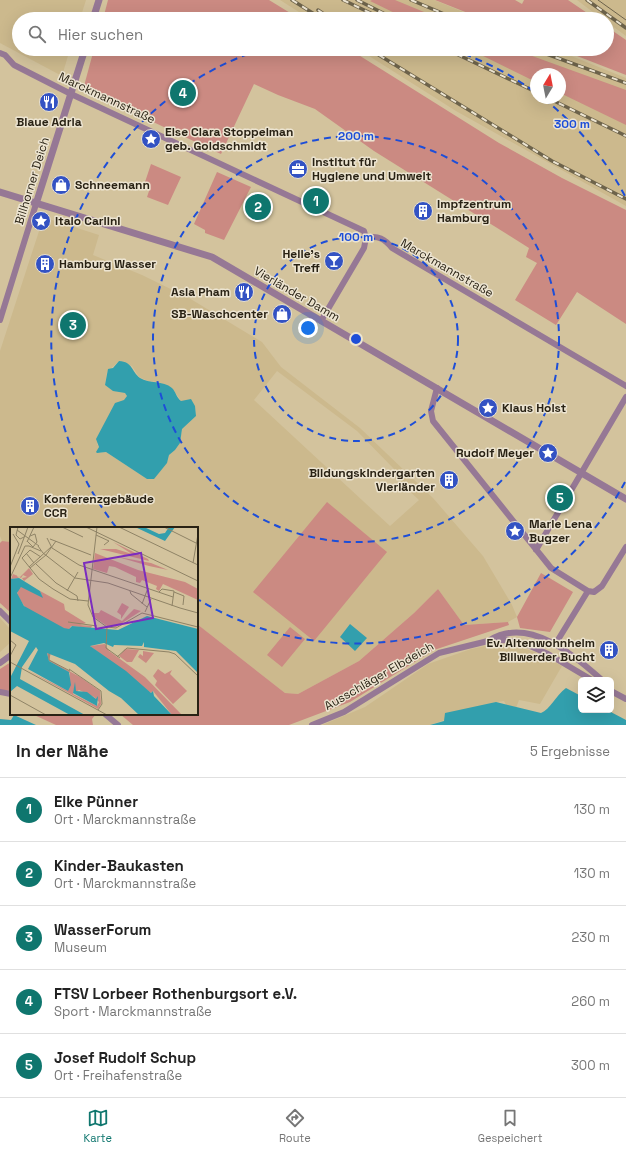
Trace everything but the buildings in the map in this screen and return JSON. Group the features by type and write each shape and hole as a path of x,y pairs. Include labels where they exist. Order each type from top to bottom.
{"street":[{"path":"95,12 99,0"},
{"name":"Marckmannstraße","path":"0,53 5,55 14,65 71,94 361,229 364,231 366,238 378,237 385,240 392,248 626,386"},
{"name":"Billhorner Deich","path":"0,320 82,56"},
{"name":"Vierländer Damm","path":"0,192 212,257 626,499"},
{"path":"321,321 362,250 366,238"},
{"path":"437,388 431,411 434,421 551,568 588,591 594,592 600,589 626,547"},
{"path":"536,550 626,397"},
{"path":"556,643 588,591"},
{"path":"0,611 10,621"},
{"path":"488,641 500,634 512,633 539,637 556,643 598,677"},
{"name":"Ausschläger Elbdeich","path":"312,725 344,712 439,653 488,641 516,642 533,647 587,677"},
{"path":"0,663 10,656"},
{"path":"0,692 10,694"},
{"path":"614,692 626,699"},
{"path":"106,715 118,725"}],"shaded area":[{"path":"0,0 86,0 82,12 12,12 12,49 0,43"},
{"path":"108,0 269,0 289,12 105,12"},
{"path":"280,0 434,0 464,12 299,12"},
{"path":"395,0 424,12 393,12 370,1"},
{"path":"435,0 515,0 522,4 524,0 568,0 586,12 465,12"},
{"path":"577,0 626,0 626,36 614,27 614,12 593,12"},
{"path":"614,32 626,40 626,75 577,56 614,56"},
{"path":"24,56 68,56 62,76"},
{"path":"92,56 360,56 499,143 562,178 626,210 626,324 577,292 556,325 515,300 537,263 526,257 529,248 374,151 315,109 254,84 221,154 113,103 84,86"},
{"path":"369,56 571,56 626,78 626,206 456,111"},
{"path":"483,56 532,56 565,68 530,68 530,79"},
{"path":"566,68 626,90 626,125 566,96"},
{"path":"151,164 181,177 168,205 147,197 150,188 144,185"},
{"path":"217,172 251,187 224,240 205,233 205,230 194,224"},
{"name":"Hamburg Wasser","path":"49,219 99,235 93,255 142,275 189,298 262,342 281,367 360,428 433,498 483,556 512,605 517,617 508,622 464,625 438,589 414,613 359,661 298,694 285,693 198,625 198,527 10,527 10,542 2,541 0,536 0,351 41,225","holes":["119,361 132,366 139,377 148,381 158,382 172,388 181,401 195,406 196,416 182,429 180,443 169,455 168,460 147,479 106,452 97,452 99,447 97,444 127,396 125,393 118,392 105,385 107,372","277,371 357,431 394,469 391,474 419,500 390,526 254,400"]},
{"path":"327,502 387,552 314,641 253,592"},
{"path":"2,541 10,542 10,612 0,603 0,543"},
{"path":"541,573 573,592 550,632 520,628 517,617"},
{"path":"438,589 464,625 508,622 509,625 434,650 350,702 289,725 133,725 121,715 198,715 198,625 285,693 298,694 359,661 414,613"},
{"path":"0,618 10,629 10,643 0,652"},
{"path":"290,627 305,639 282,667 267,655"},
{"path":"491,645 515,646 535,652 562,666 540,704 519,700 516,708 509,710 504,701 496,702 430,725 322,725 365,707 428,664 471,649"},
{"path":"10,663 10,691 0,690 0,669"},
{"path":"34,715 95,715 92,719 93,725 56,725"}],"water":[{"path":"119,361 127,363 140,378 164,384 172,388 181,401 191,399 195,406 196,416 182,429 180,443 169,455 167,463 154,479 147,479 106,452 96,452 99,447 96,439 115,403 124,400 127,396 125,393 113,391 105,385 108,369 113,368"},
{"path":"350,624 367,638 355,651 340,637"},
{"path":"566,688 578,694 578,713 613,713 626,720 626,725 430,725 444,721 445,713 496,702 541,713 547,709"},
{"path":"14,715 36,725 0,725 0,719 11,720"}],"tram line":[{"path":"598,0 626,20"}],"railway":[{"path":"292,0 311,12"},
{"path":"343,0 368,12"},
{"path":"357,0 381,12"},
{"path":"411,0 439,12"},
{"path":"587,0 604,12"},
{"path":"614,19 626,28"},
{"path":"380,56 552,161 626,199"},
{"path":"461,56 530,89"},
{"path":"552,56 626,83"},
{"path":"560,104 626,136"}],"place":[{"name":"FTSV Lorbeer Rothenburgsort e.V.","path":"183,93"},
{"name":"Blaue Adria","path":"49,102"},
{"name":"Else Clara Stoppelman geb. Goldschmidt","path":"151,139"},
{"name":"Institut für Hygiene und Umwelt","path":"298,169"},
{"name":"Schneemann","path":"61,185"},
{"name":"Elke Pünner","path":"316,201"},
{"name":"Kinder-Baukasten","path":"258,207"},
{"name":"Impfzentrum Hamburg","path":"423,211"},
{"name":"Italo Carlini","path":"41,221"},
{"name":"Helle's Treff","path":"334,261"},
{"name":"Hamburg Wasser","path":"45,264"},
{"name":"Asia Pham","path":"244,292"},
{"name":"SB-Waschcenter","path":"282,314"},
{"name":"WasserForum","path":"73,325"},
{"name":"Klaus Holst","path":"488,408"},
{"name":"Rudolf Meyer","path":"548,453"},
{"name":"Bildungskindergarten Vierländer","path":"449,480"},
{"name":"Josef Rudolf Schup","path":"560,498"},
{"name":"Konferenzgebäude CCR","path":"30,506"},
{"name":"Marie Lena Bugzer","path":"515,531"},
{"name":"Ev. Altenwohnheim Billwerder Bucht","path":"609,650"}]}
